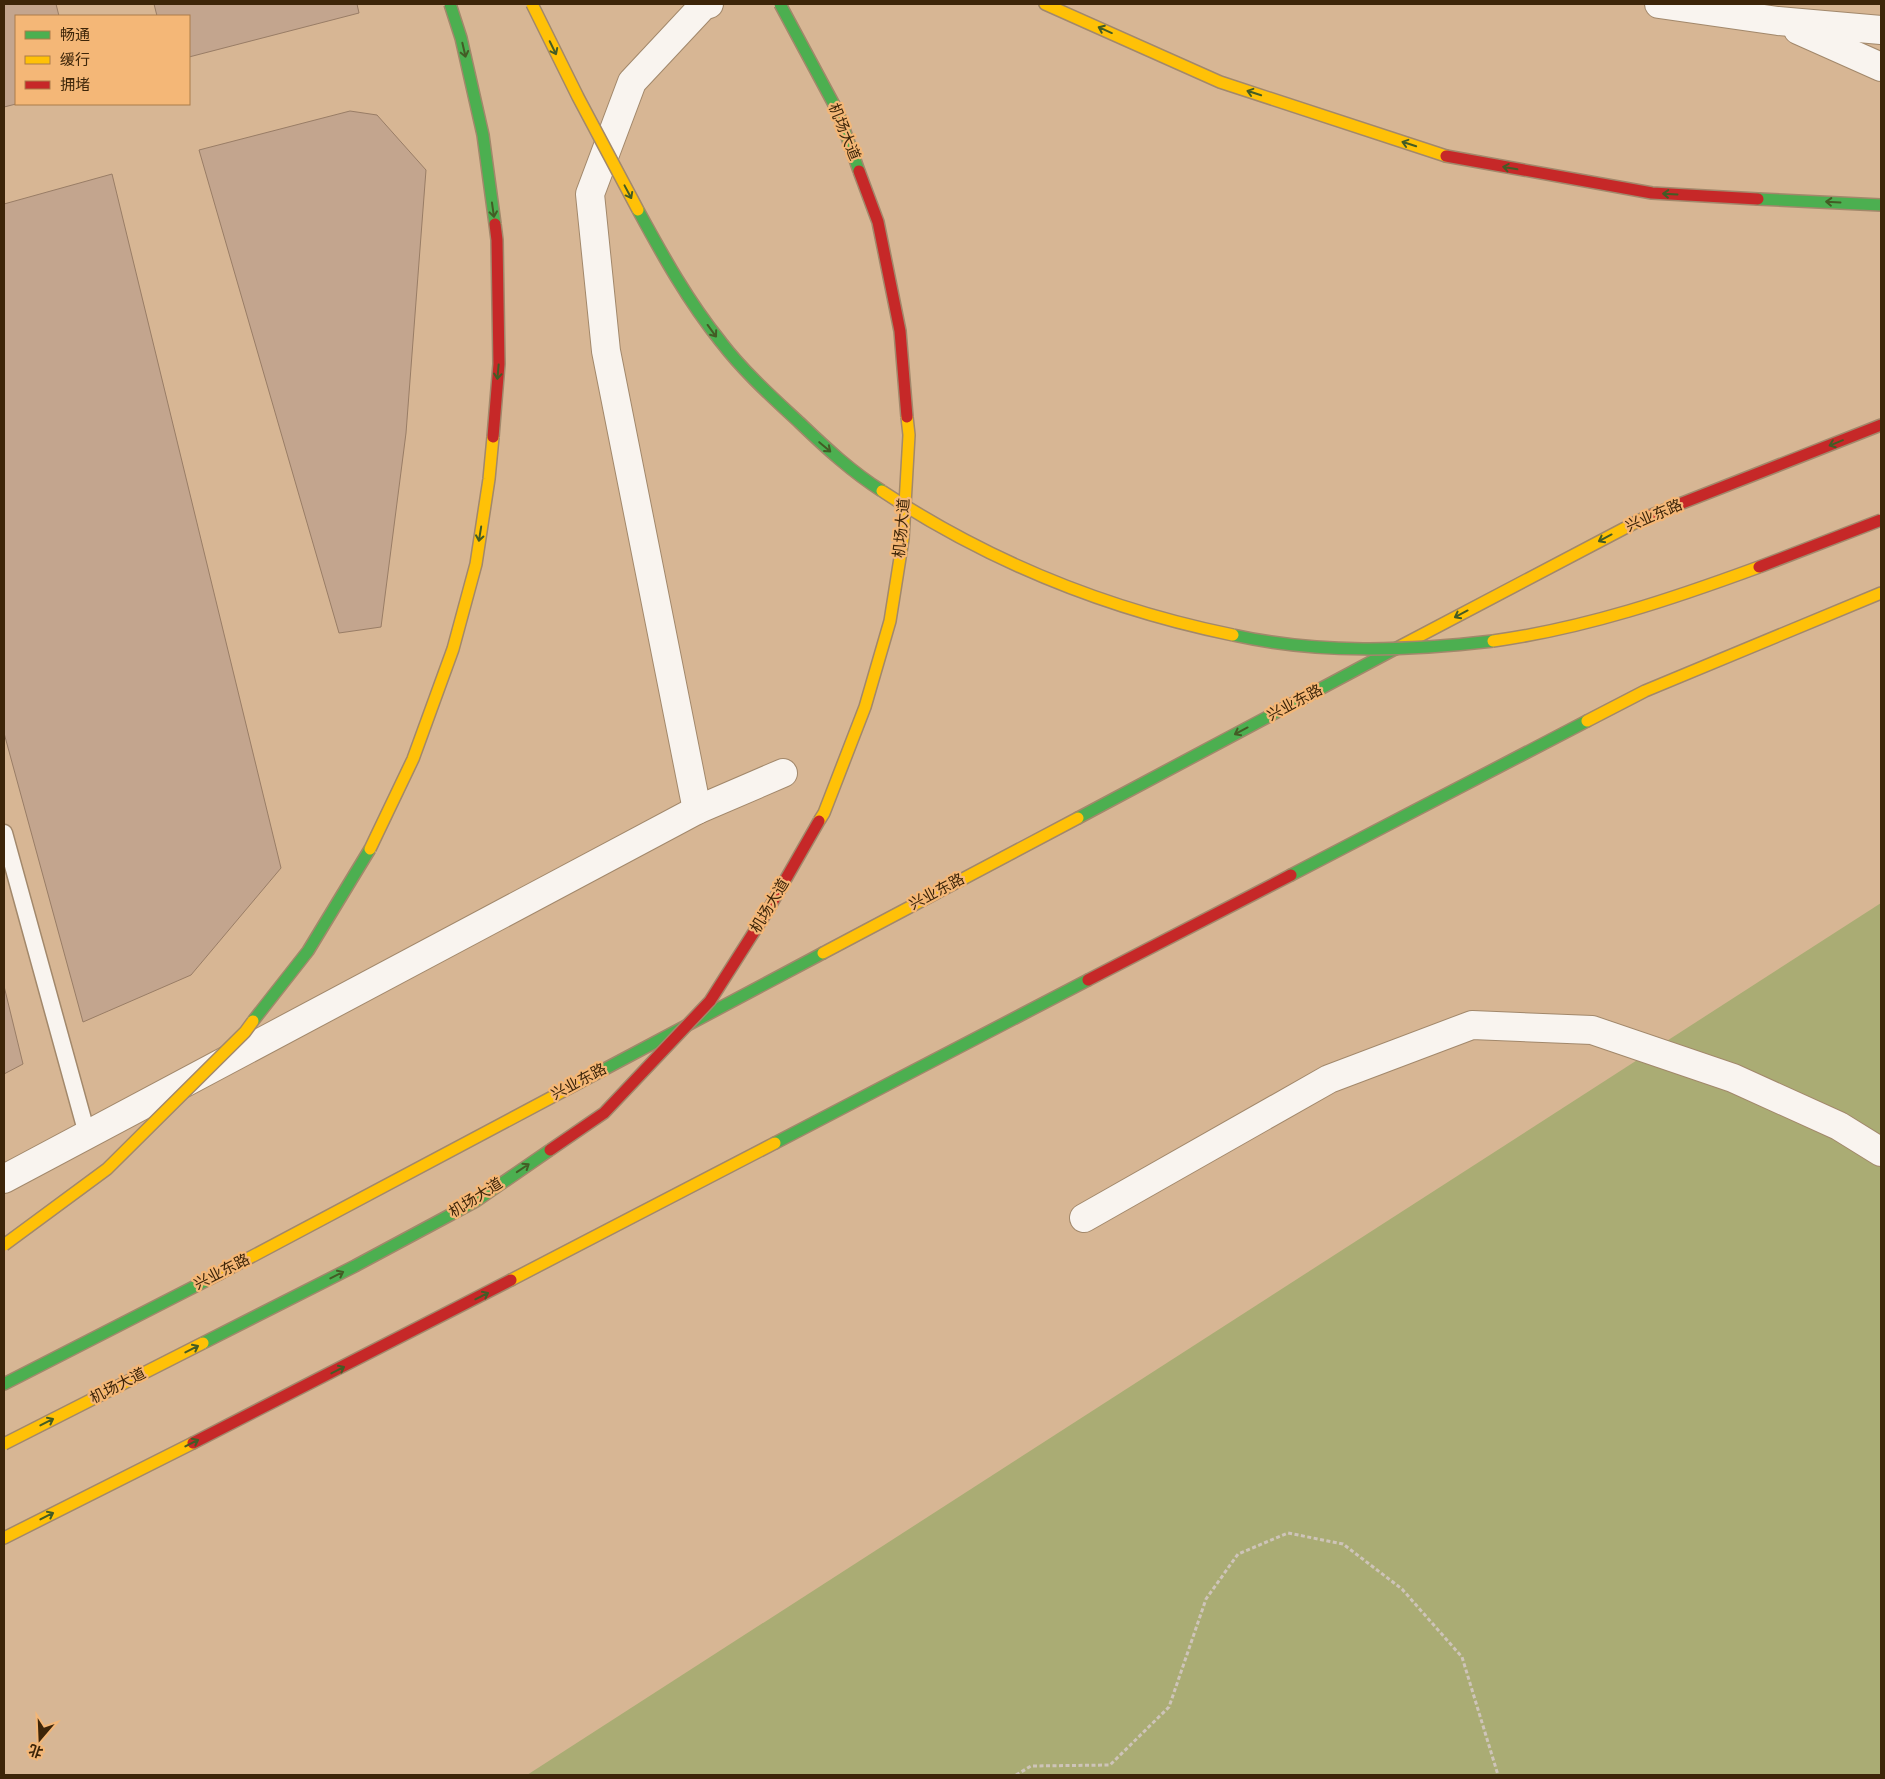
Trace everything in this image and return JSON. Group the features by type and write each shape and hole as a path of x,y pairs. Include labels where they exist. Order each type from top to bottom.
{"main road":[{"path":"4,1245 107,1169 246,1032 308,951 364,860 413,759 453,648 476,564 482,527 489,479 499,364 497,240 485,144 461,38 450,4"},
{"path":"532,4 575,93 665,260 714,334 766,392 822,444 875,487 930,522 997,557 1053,581 1141,614 1230,636 1303,646 1382,649 1494,641 1581,626 1665,602 1881,520"},
{"name":"机场大道","path":"4,1444 355,1266 476,1201 604,1113 710,1000 768,910 824,813 865,707 890,621 903,539 909,435 900,331 878,222 838,112 780,4"},
{"path":"1045,4 1220,82 1455,159 1652,193 1881,205"},
{"name":"兴业东路","path":"4,1384 228,1269 1635,522 1881,425"},
{"path":"4,1538 371,1353 1645,691 1881,593"}],"street":[{"path":"697,810 606,351 590,194 632,82 702,6 709,4"},
{"path":"1659,4 1778,21 1881,30"},
{"path":"1778,21 1881,67"},
{"path":"4,1179 697,810 783,773"},
{"path":"1084,1218 1329,1079 1472,1025 1592,1030 1733,1078 1839,1126 1881,1152"}],"lane":[{"path":"4,833 87,1134"}],"path":[{"path":"1016,1775 1031,1766 1110,1765 1169,1707 1206,1599 1238,1554 1288,1533 1344,1544 1402,1589 1462,1657 1498,1775"}],"green space":[{"path":"1881,903 1881,1775 527,1775"}],"building":[{"path":"4,4 56,4 59,15 15,15 15,104 4,107"},
{"path":"154,4 357,4 359,13 190,57 190,15 157,15"},
{"path":"350,111 377,115 426,170 406,433 381,627 339,633 199,150"},
{"path":"112,174 281,868 191,975 83,1022 4,733 4,204"},
{"path":"4,986 23,1064 4,1074"}],"traffic: fast":[{"path":"450,4 461,38 483,135 495,224"},
{"path":"780,4 838,112 859,171"},
{"path":"1758,199 1881,205"},
{"path":"638,210 687,294 739,364 829,450 860,476 882,491"},
{"path":"1233,635 1298,645 1363,649 1396,649 1493,641"},
{"path":"1078,818 1395,649"},
{"path":"1291,875 1587,721"},
{"path":"253,1021 308,951 370,849"},
{"path":"601,1071 823,953"},
{"path":"775,1143 1088,980"},
{"path":"203,1343 355,1266 476,1201 550,1150"},
{"path":"4,1384 219,1274"}],"traffic: slow":[{"path":"532,4 578,97 638,210"},
{"path":"1045,4 1220,82 1446,156"},
{"path":"819,821 824,813 865,707 890,621 903,539 909,435 907,417"},
{"path":"370,849 413,759 453,649 476,564 489,479 493,437"},
{"path":"882,491 923,517 965,540 1051,580 1140,612 1233,635"},
{"path":"1395,649 1644,518"},
{"path":"1493,641 1562,628 1628,611 1759,567"},
{"path":"1587,721 1645,691 1881,593"},
{"path":"823,953 1078,818"},
{"path":"4,1245 107,1169 245,1032 253,1021"},
{"path":"219,1274 601,1071"},
{"path":"511,1280 775,1143"},
{"path":"4,1444 203,1343"},
{"path":"4,1538 193,1443"}],"traffic: jam":[{"path":"1446,156 1652,193 1758,199"},
{"path":"859,171 878,222 900,331 907,417"},
{"path":"493,437 499,364 497,240 495,224"},
{"path":"1644,518 1881,425"},
{"path":"1759,567 1881,520"},
{"path":"550,1150 604,1113 710,1001 768,910 819,821"},
{"path":"1088,980 1291,875"},
{"path":"193,1443 511,1280"}]}
